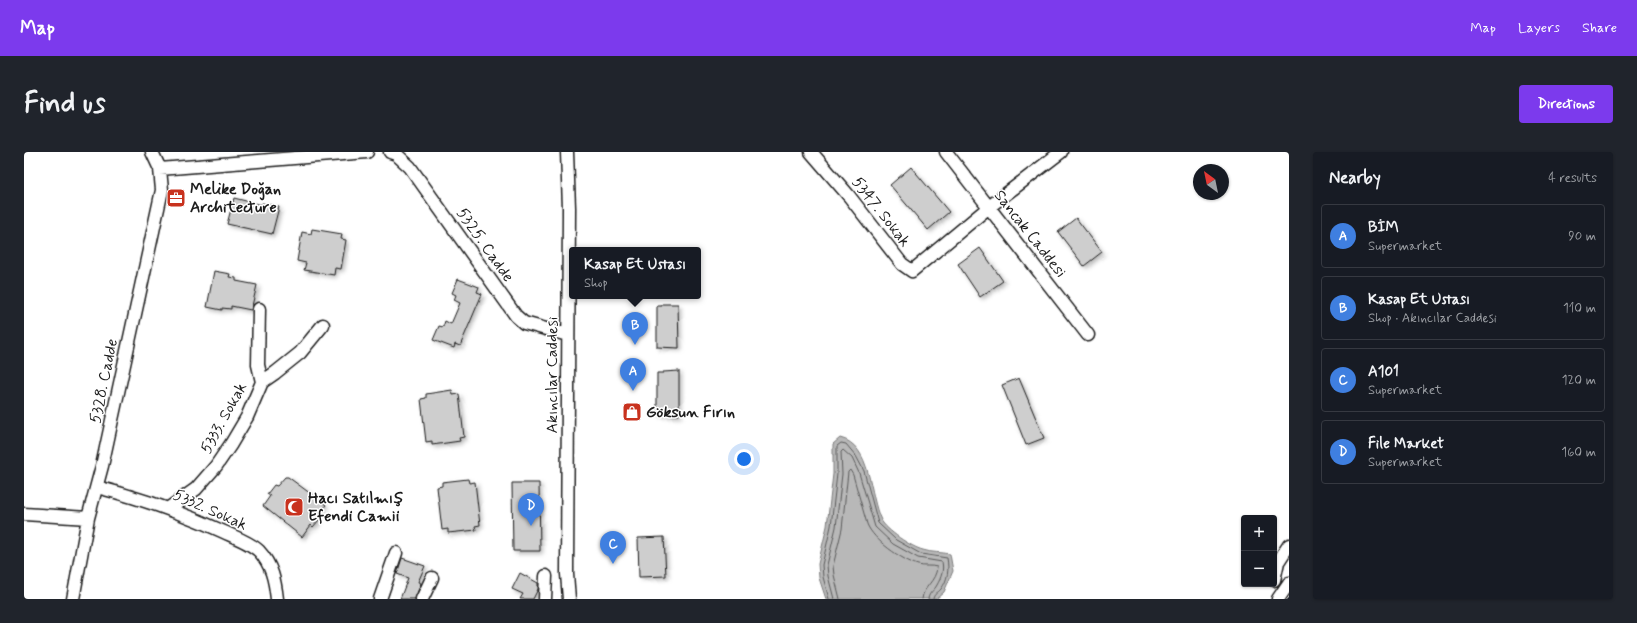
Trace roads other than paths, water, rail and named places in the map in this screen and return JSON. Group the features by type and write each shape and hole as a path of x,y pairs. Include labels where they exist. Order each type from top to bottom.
{"street":[{"path":"152,152 160,170 367,152"},
{"name":"5325. Cadde","path":"390,152 396,154 410,167 516,316 524,323 568,335"},
{"name":"Akıncılar Caddesi","path":"567,152 567,574 569,599"},
{"name":"5347. Sokak","path":"811,152 849,196 902,264 912,271 989,207"},
{"name":"Sancak Caddesi","path":"946,152 1088,335"},
{"path":"989,207 1061,152"},
{"name":"5328. Cadde","path":"73,599 88,518 97,487 162,190 160,170"},
{"path":"259,309 258,365 262,382"},
{"name":"5333. Sokak","path":"169,508 196,490 216,466 247,417 262,382 300,353 323,325"},
{"name":"5332. Sokak","path":"97,487 147,500 189,515 236,537 258,550 268,564 275,580 278,599"},
{"path":"24,514 88,518"},
{"path":"1277,566 1278,562 1289,545"},
{"path":"380,599 396,553"},
{"path":"545,599 546,576"},
{"path":"422,599 432,578"},
{"path":"1278,599 1289,583"},
{"path":"1274,587 1274,599"}],"water":[{"path":"840,438 850,443 858,450 864,461 877,510 884,524 899,538 918,548 929,552 950,554 953,571 944,592 936,599 826,599 819,578 818,564 827,526 833,474 833,444"}],"place":[{"name":"Melike Doğan Architecture","path":"176,198"},
{"name":"Kasap Et Ustası","path":"635,345"},
{"name":"BİM","path":"633,391"},
{"name":"Göksun Fırın","path":"632,412"},
{"name":"Hacı Satılmış Efendi Camii","path":"294,507"},
{"name":"File Market","path":"531,526"},
{"name":"A101","path":"613,564"}]}
